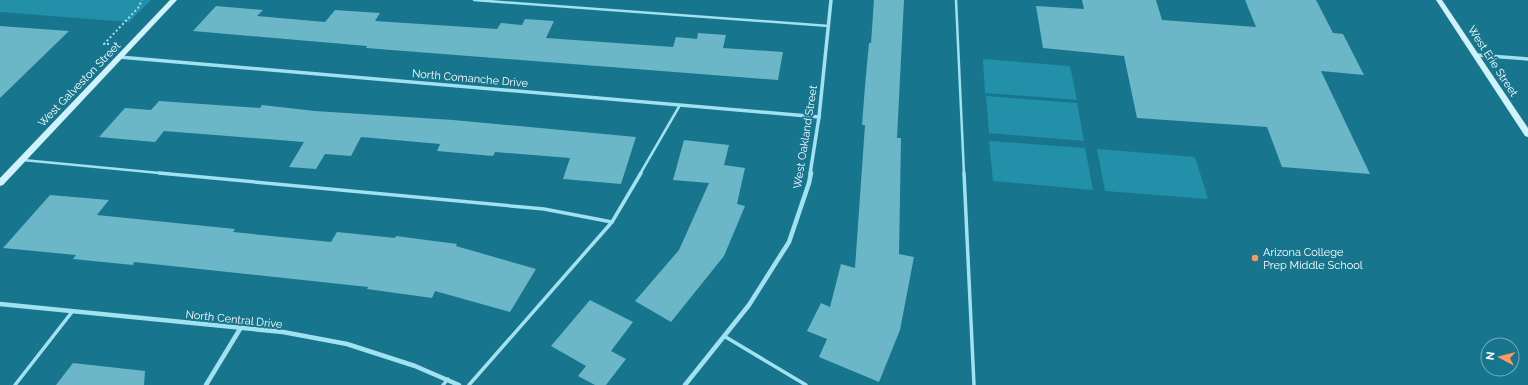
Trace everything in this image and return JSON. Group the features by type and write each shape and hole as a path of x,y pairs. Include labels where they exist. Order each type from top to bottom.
{"street":[{"name":"West Galveston Street","path":"0,183 174,0"},
{"name":"West Oakland Street","path":"685,385 749,305 789,242 809,183 819,116 831,0"},
{"name":"West Erie Street","path":"1439,0 1528,134"},
{"path":"1476,55 1528,59"},
{"name":"North Comanche Drive","path":"119,57 819,116"},
{"name":"North Central Drive","path":"0,304 240,329 283,332 346,344 415,366 459,385"},
{"path":"206,385 240,329"}],"lane":[{"path":"474,0 829,26"},
{"path":"956,0 974,385"},
{"path":"469,385 612,222 680,105"},
{"path":"22,160 544,209 612,222"},
{"path":"16,385 72,312"},
{"path":"724,336 806,385"},
{"path":"443,385 448,379"}],"shaded area":[{"path":"0,0 151,0 129,22 0,12"},
{"path":"983,59 1070,66 1077,100 985,93"},
{"path":"986,96 1077,103 1084,141 989,133"},
{"path":"989,141 1085,148 1093,190 993,181"},
{"path":"1097,149 1195,157 1208,199 1105,191"}],"building":[{"path":"874,0 904,0 897,138 901,138 899,254 914,257 900,330 879,382 819,357 827,339 807,331 821,303 830,307 841,264 855,268 865,125 862,125"},
{"path":"1082,0 1156,0 1162,20 1256,27 1245,0 1316,0 1333,33 1343,34 1364,75 1321,71 1370,174 1282,167 1267,127 1137,118 1124,56 1043,48 1036,6 1084,9"},
{"path":"216,6 263,10 257,16 325,22 335,10 380,13 375,21 497,29 501,23 522,25 525,19 554,21 546,38 673,47 676,37 697,39 698,33 726,35 723,48 783,52 778,80 366,48 367,46 193,31"},
{"path":"0,26 69,31 0,98"},
{"path":"159,101 260,108 262,105 315,111 453,120 636,137 621,184 563,179 570,158 495,152 493,156 437,151 440,144 361,137 351,156 325,154 316,169 289,167 304,142 164,131 155,142 99,137 125,108 151,110"},
{"path":"684,140 729,145 724,165 745,168 737,204 745,206 724,256 671,322 635,301 679,250 709,183 673,180"},
{"path":"50,195 109,200 97,215 235,229 233,232 331,242 337,232 395,238 396,236 457,244 456,246 536,269 510,312 435,291 432,298 367,289 368,287 134,262 133,265 73,259 76,255 3,248"},
{"path":"590,300 633,322 611,351 626,359 606,385 595,385 578,376 586,366 551,346"},
{"path":"73,363 145,371 144,385 56,385"}],"place":[{"name":"Arizona College Prep Middle School","path":"1255,258"}]}
